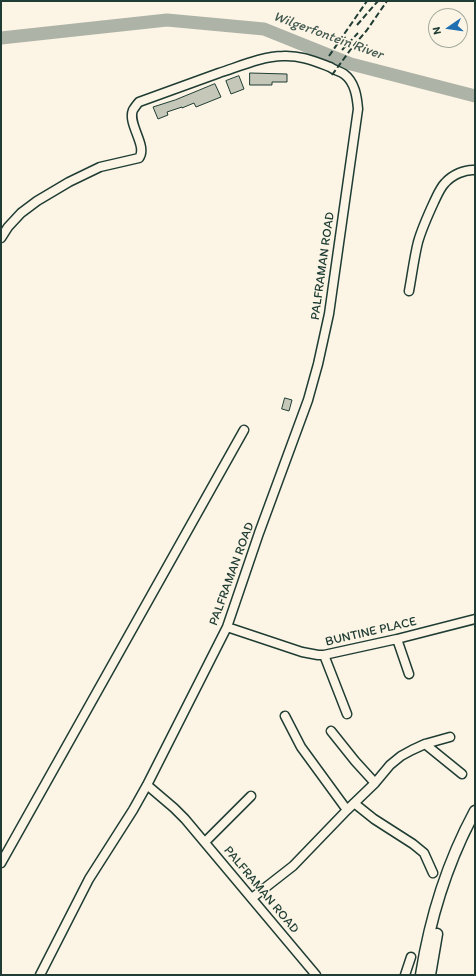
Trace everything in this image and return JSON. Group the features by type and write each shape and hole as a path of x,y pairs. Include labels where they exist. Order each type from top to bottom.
{"main road":[{"path":"428,974 435,913 445,879 475,810"},
{"path":"428,974 450,882 460,856 475,825"}],"street":[{"name":"PALFRAMAN ROAD","path":"1,238 21,213 37,201 100,167 139,158 141,154 141,146 133,120 133,110 139,102 237,67 276,56 305,58 316,61 343,73 352,83 355,90 358,109 329,314 308,400 259,533 227,627 147,785 185,819 316,975"},
{"path":"409,291 418,242 425,222 444,183 461,173 475,170"},
{"path":"1,863 244,430"},
{"name":"BUNTINE PLACE","path":"227,627 302,652 324,655 397,640 475,619"},
{"path":"397,640 409,674"},
{"path":"324,655 347,714"},
{"path":"285,716 300,747 347,810"},
{"path":"331,731 375,783"},
{"path":"252,898 293,866 375,783 390,765 401,756 425,744 450,737"},
{"path":"425,744 462,774"},
{"path":"40,975 89,879 133,810 147,785"},
{"path":"205,842 251,796"},
{"path":"354,804 424,853 432,872"},
{"path":"405,975 411,957"}],"building":[{"path":"250,73 287,74 287,82 272,82 272,85 250,85"},
{"path":"239,76 244,89 231,94 226,81"},
{"path":"215,84 221,97 196,107 194,103 167,112 168,115 158,119 153,107"},
{"path":"285,398 292,400 289,411 282,409"}],"waterway":[{"name":"Wilgerfontein River","path":"1,38 167,20 264,29 351,64 475,96"}],"railway":[{"path":"329,56 367,1"},
{"path":"357,25 378,1"},
{"path":"332,75 367,30 387,1"},
{"path":"342,50 358,33"}]}
